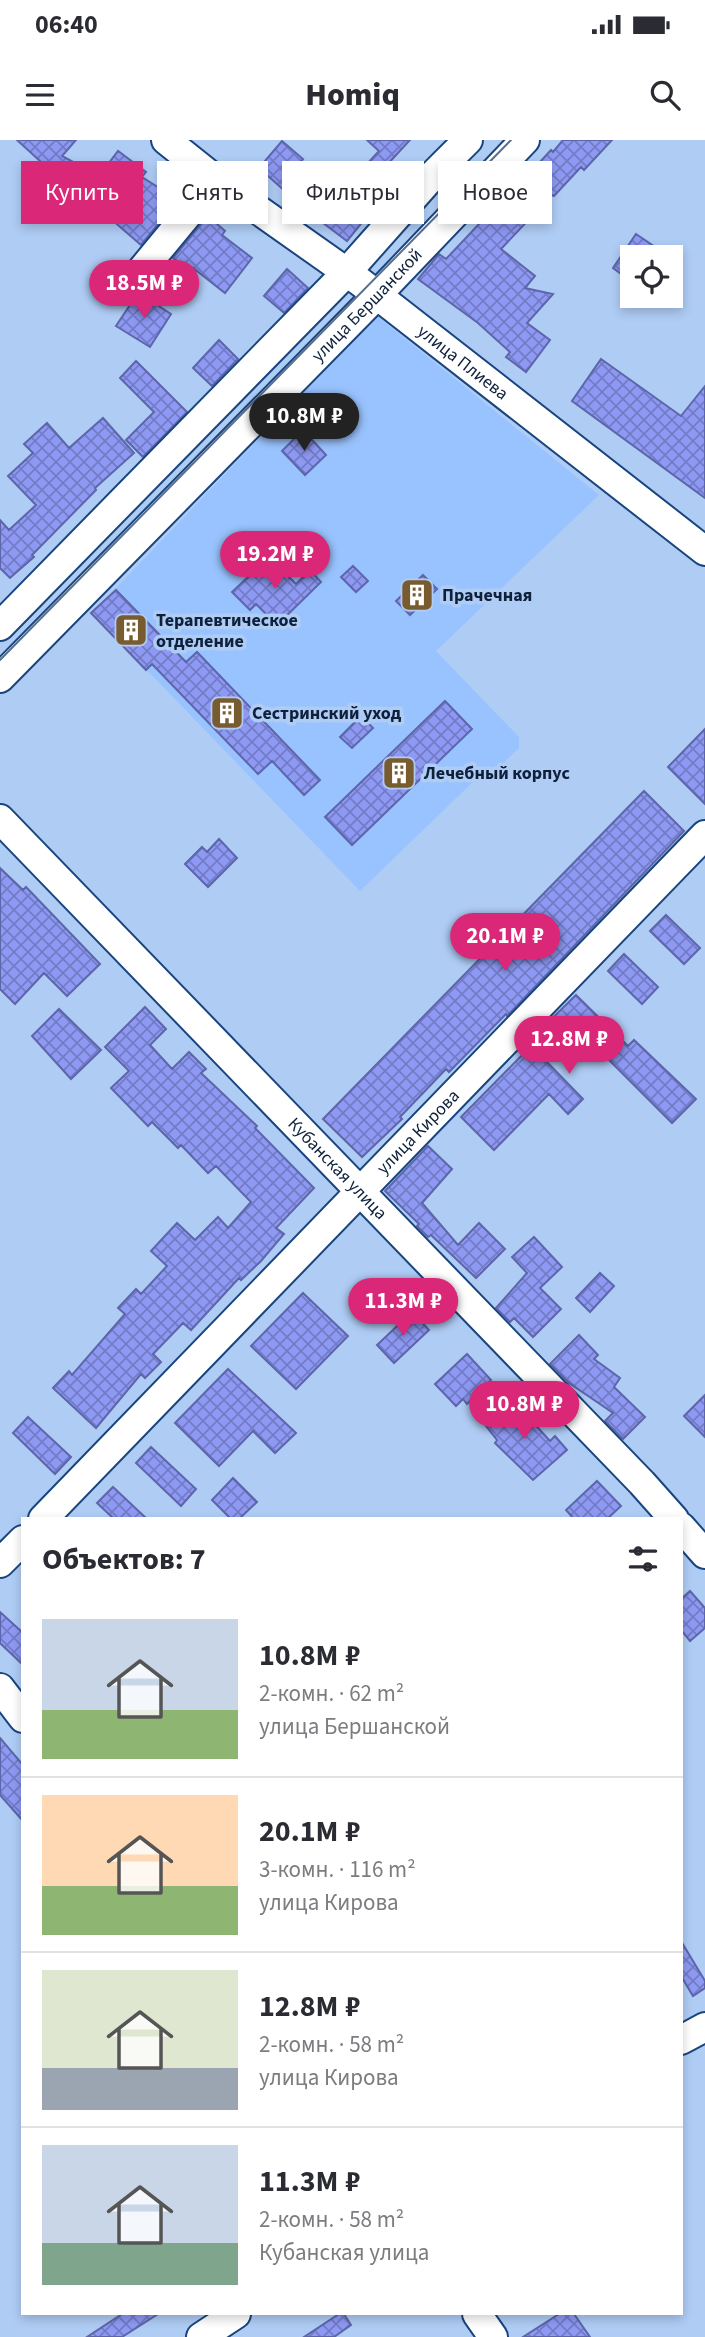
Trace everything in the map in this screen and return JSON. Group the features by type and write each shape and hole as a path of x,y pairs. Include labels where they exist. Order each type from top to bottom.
{"street":[{"name":"улица Плиева","path":"166,140 192,161"},
{"name":"улица Бершанской","path":"0,626 346,273 468,140"},
{"name":"улица Бершанской","path":"0,678 376,296 525,140"},
{"name":"улица Плиева","path":"268,217 346,273 705,551"},
{"path":"126,289 180,224"},
{"name":"Кубанская улица","path":"0,819 361,1190 672,1517"},
{"name":"улица Кирова","path":"45,1517 705,835"},
{"path":"683,1529 705,1555"},
{"path":"0,1563 21,1542"},
{"path":"0,1688 21,1715"},
{"path":"683,2039 705,2027"},
{"path":"201,2337 234,2315"},
{"path":"478,2315 493,2337"}],"shaded area":[{"path":"377,316 599,495 436,651 519,737 519,748 482,783 477,778 360,891 92,613"}],"building":[{"path":"17,140 76,140 62,156 71,161 40,161"},
{"path":"367,140 410,140 391,161 370,161 379,151"},
{"path":"563,140 612,140 584,170 581,167 554,196 552,161 541,161 551,150 553,152"},
{"path":"282,141 303,159 282,161 282,189 268,176 268,161 265,161"},
{"path":"118,151 131,161 110,161"},
{"path":"143,178 157,187 158,224 141,245 117,224 143,224"},
{"path":"201,224 217,224 225,231 222,235 252,258 225,293 193,268 190,272 173,258"},
{"path":"325,224 361,224 347,241"},
{"path":"479,224 525,224 501,249 535,276 525,288 553,294 527,323 550,340 526,372 506,357 510,352 478,323 418,279 439,254 446,259"},
{"path":"636,234 652,245 629,245"},
{"path":"620,258 620,273 613,268"},
{"path":"287,269 308,288 284,313 264,296"},
{"path":"142,295 171,314 150,347 116,326 130,305"},
{"path":"219,340 238,359 212,386 193,368"},
{"path":"601,359 681,416 705,386 705,498 572,401"},
{"path":"136,361 187,412 143,457 126,440 154,412 120,378"},
{"path":"103,418 134,453 95,488 32,555 34,557 10,578 0,568 0,520 9,530 36,505 8,476 33,453 24,444 47,423 69,448"},
{"path":"303,430 326,455 305,475 282,451"},
{"path":"269,557 296,584 310,570 321,582 277,625 256,604 250,610 232,592"},
{"path":"353,566 368,581 356,592 341,577"},
{"name":"Прачечная","path":"423,575 437,589 410,615 396,601"},
{"path":"116,590 186,662 197,652 320,780 304,795 272,761 258,774 152,664 146,670 91,613"},
{"name":"Лечебный корпус","path":"445,701 472,729 352,845 325,817"},
{"path":"361,716 373,728 352,748 340,737"},
{"path":"705,729 705,804 668,767"},
{"path":"644,791 684,831 507,1016 506,1014 449,1072 446,1069 400,1117 402,1119 362,1157 323,1119"},
{"path":"219,839 237,858 208,887 185,864 202,847 207,852"},
{"path":"0,868 23,890 26,887 100,964 67,996 44,973 15,1004 0,989"},
{"path":"666,915 700,948 684,964 650,931"},
{"path":"624,954 658,987 642,1004 608,971"},
{"path":"576,995 628,1046 634,1040 696,1099 672,1123 578,1029 546,1061 583,1099 568,1114 549,1094 494,1150 461,1117 529,1048 526,1044"},
{"path":"145,1007 166,1029 150,1045 172,1069 189,1052 206,1069 201,1073 257,1126 255,1128 314,1188 276,1228 284,1234 261,1261 241,1280 239,1278 191,1330 183,1323 153,1354 161,1362 145,1378 141,1374 96,1428 53,1388 69,1371 72,1375 125,1314 118,1308 136,1289 141,1294 167,1266 151,1251 177,1223 195,1240 218,1217 228,1228 251,1202 216,1166 208,1173 181,1145 178,1148 152,1122 148,1126 111,1088 129,1071 105,1047"},
{"path":"59,1009 101,1050 71,1079 32,1036"},
{"path":"428,1146 452,1169 422,1203 458,1245 479,1223 505,1249 476,1278 431,1235 428,1237 417,1226 419,1224 385,1191"},
{"path":"534,1237 562,1267 540,1288 561,1309 533,1337 514,1318 510,1322 496,1308 527,1273 512,1257"},
{"path":"600,1273 614,1286 590,1312 576,1298"},
{"path":"303,1293 348,1336 296,1389 251,1346"},
{"path":"412,1312 429,1330 394,1363 377,1345"},
{"path":"579,1335 598,1355 594,1359 620,1378 614,1387 645,1417 623,1439 605,1421 613,1413 569,1383 550,1364"},
{"path":"467,1354 491,1380 467,1404 463,1399 456,1406 435,1384"},
{"path":"228,1369 296,1433 275,1453 253,1431 219,1466 175,1423"},
{"path":"705,1395 705,1437 684,1416"},
{"path":"513,1400 550,1441 555,1436 567,1450 533,1480 495,1443 497,1440 486,1426"},
{"path":"28,1417 71,1457 55,1474 13,1433"},
{"path":"151,1447 196,1489 181,1506 136,1463"},
{"path":"233,1478 257,1502 241,1517 229,1517 212,1500"},
{"path":"597,1481 621,1506 609,1517 572,1517 566,1510"},
{"path":"113,1487 145,1517 112,1517 97,1503"},
{"path":"690,1591 705,1608 705,1628 690,1641 683,1632 683,1597"},
{"path":"0,1612 21,1631 21,1663 0,1643"},
{"path":"0,1738 21,1763 21,1819 0,1795"},
{"path":"683,1944 705,1981 705,1988 693,1996 683,1979"},
{"path":"120,2315 156,2315 122,2337 87,2337"},
{"path":"337,2315 345,2315 351,2325 334,2337 304,2337"},
{"path":"557,2315 575,2315 590,2337 523,2337"}],"tram line":[{"path":"0,660 511,140"}],"place":[{"name":"Прачечная","path":"417,595"},
{"name":"Терапевтическое отделение","path":"131,630"},
{"name":"Сестринский уход","path":"227,713"},
{"name":"Лечебный корпус","path":"399,773"}]}
